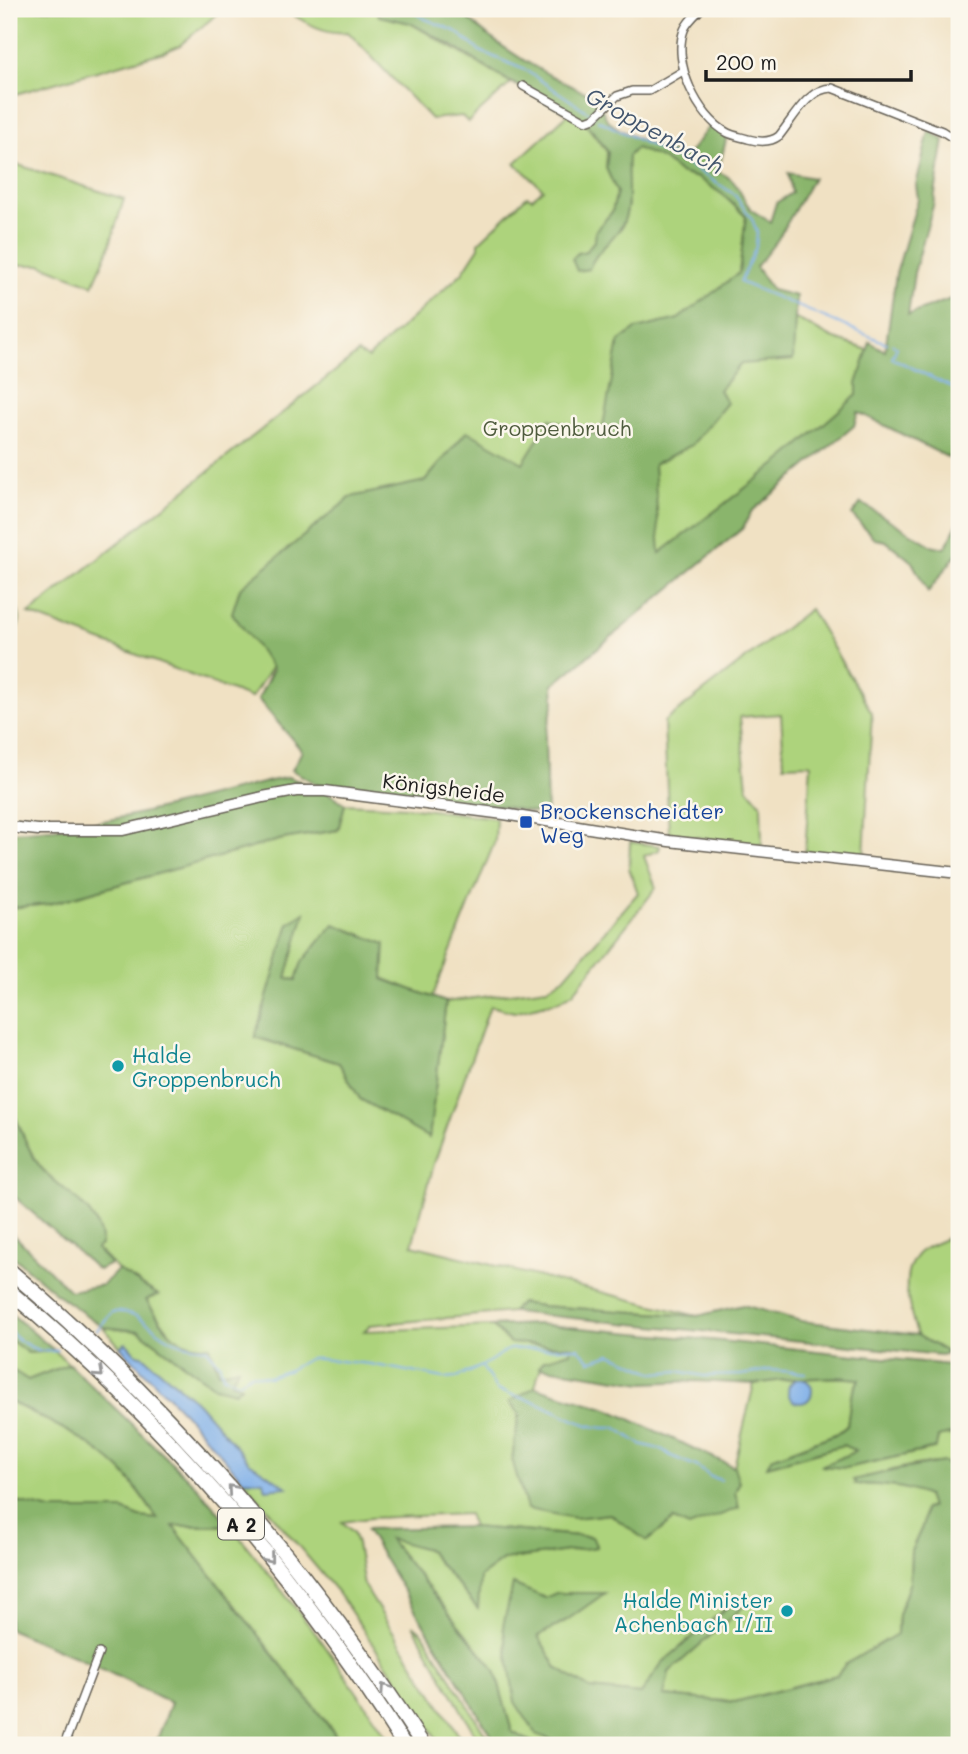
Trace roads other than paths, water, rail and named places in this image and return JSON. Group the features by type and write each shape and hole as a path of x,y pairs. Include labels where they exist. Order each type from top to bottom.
{"highway":[{"name":"A 2","path":"9,1270 99,1349 217,1471 289,1557 345,1631 423,1745"},
{"name":"A 2","path":"9,1292 117,1390 175,1449 234,1516 318,1621 404,1745"}],"main road":[{"name":"Königsheide","path":"9,827 38,830 123,830 263,797 296,791 325,791 504,814 669,841 959,873"}],"street":[{"path":"701,9 685,27 680,46 682,71 699,103 727,133 755,141 772,141 812,95 824,88 832,88 942,131 959,142"},
{"path":"523,86 586,121 596,116 621,94 649,91 682,71"},
{"path":"64,1745 99,1653"}],"water":[{"path":"126,1343 198,1403 249,1462 287,1487 266,1489 263,1481 243,1480 186,1415 120,1347"},
{"path":"800,1379 809,1382 812,1391 809,1400 800,1403 791,1400 788,1391 791,1382"}],"waterway":[{"name":"Groppenbach","path":"9,34 15,27 16,13 21,9"},
{"name":"Groppenbach","path":"411,9 423,18 455,31 480,51 525,70 594,116"},
{"name":"Groppenbach","path":"598,120 684,162 734,194 752,219 757,232 756,247 740,282 886,343"},
{"name":"Groppenbach","path":"892,344 897,347 892,358 959,391"},
{"path":"97,1330 112,1312 135,1315 174,1341 206,1348 220,1364 223,1376 239,1382 251,1374 269,1377 310,1358 370,1364 444,1378 457,1377 482,1366 509,1349 578,1348 590,1361 611,1354 655,1373 678,1371 704,1376 741,1375 770,1370 806,1373"},
{"path":"9,1331 25,1344 38,1350 58,1350"},
{"path":"483,1368 497,1390 535,1402 585,1424 615,1427 640,1444 663,1450 721,1480"}],"place":[{"name":"Brockenscheidter Weg","path":"526,822"},
{"name":"Halde Groppenbruch","path":"118,1066"},
{"name":"Halde Minister Achenbach I/II","path":"787,1611"}],"park label":[{"name":"Groppenbruch","path":"557,427"}]}
